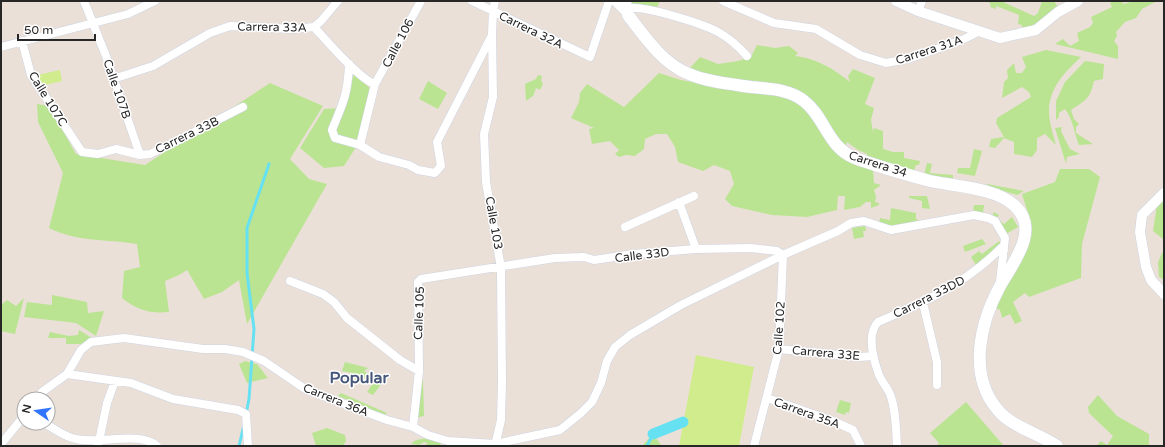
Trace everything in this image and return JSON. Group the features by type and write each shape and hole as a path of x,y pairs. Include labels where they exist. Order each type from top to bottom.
{"main road":[{"name":"Carrera 34","path":"627,8 667,61 689,74 724,83 784,90 804,101 843,153 928,180 992,194 1012,202 1022,214 1025,226 1022,249 999,287 987,317 981,341 980,374 984,389 998,410 1007,420 1040,435 1057,446"}],"street":[{"name":"Calle 107B","path":"84,1 106,56 140,155"},
{"path":"1,47 22,40 128,14 155,1"},
{"path":"314,27 338,1"},
{"name":"Calle 106","path":"360,145 374,84 421,1"},
{"name":"Carrera 32A","path":"472,1 590,57 609,1"},
{"name":"Calle 103","path":"495,1 492,34 493,98 484,134 486,182 501,268 501,420 495,445"},
{"path":"614,1 627,8 645,9 718,32 736,45 747,56"},
{"name":"Carrera 31A","path":"723,1 774,23 816,29 860,55 886,62 908,60 962,40 980,31"},
{"path":"896,1 918,11 1000,38 1036,30 1058,12 1078,1"},
{"path":"918,11 922,1"},
{"name":"Carrera 33A","path":"113,79 153,66 210,33 230,26 294,29 314,27 349,64 374,84"},
{"path":"349,64 349,85 344,102 332,130 332,134 335,138 360,145 379,157 409,165 418,170 435,173 441,166 437,142 492,34"},
{"name":"Calle 107C","path":"22,40 31,76 82,152"},
{"name":"Carrera 33B","path":"82,152 98,154 116,149 140,155 150,154 243,107"},
{"path":"1164,193 1142,215 1140,232 1146,267 1151,280 1164,294"},
{"path":"625,227 694,196"},
{"path":"679,202 696,249"},
{"name":"Carrera 34","path":"560,430 592,402 615,347 630,334 681,305 782,255 838,231 852,223 864,221 891,230 974,215 992,219 1003,232 1005,247 999,287"},
{"name":"Carrera 33DD","path":"874,356 872,332 878,322 923,303 962,282 983,266 1001,248 1005,247"},
{"name":"Calle 33D","path":"501,268 555,258 584,257 594,260 634,254 696,249 751,248 777,251 782,255"},
{"name":"Calle 102","path":"754,446 779,349 782,255"},
{"name":"Calle 105","path":"413,427 418,371 418,282 421,280 501,268"},
{"path":"290,281 323,294 334,302 346,318 400,360 418,371"},
{"path":"923,303 938,362 937,385"},
{"name":"Carrera 36A","path":"67,374 81,350 91,342 124,338 201,349 225,349 243,352 264,361 305,389 386,420 413,427 447,443 495,445 528,439 560,430"},
{"name":"Carrera 33E","path":"779,349 859,357 874,356"},
{"path":"874,356 880,376 890,394 897,446"},
{"path":"43,391 67,374 92,379 108,379 131,383 173,399 238,410 246,414 248,446"},
{"path":"98,444 107,403 115,381"},
{"name":"Carrera 35A","path":"767,398 833,421 853,430 860,446"},
{"path":"1,444 16,426"},
{"path":"56,429 72,438 98,444 138,439 154,443 157,446"}],"green space":[{"path":"629,1 660,1 656,9 631,6"},
{"path":"988,1 1001,1 1034,16 1038,13 1042,1 1054,1 1058,7 1049,16 1022,31 1022,25 1018,24 1019,15 996,6 996,9 990,7 991,5"},
{"path":"1113,1 1122,1 1123,4 1135,1 1157,1 1142,9 1136,18 1125,22 1116,32 1117,36 1114,41 1118,46 1118,59 1055,44 1063,39 1070,46 1079,41 1077,33 1090,27 1093,23 1091,17 1112,7 1110,3"},
{"path":"757,45 775,48 789,46 798,53 795,56 810,59 824,65 850,82 848,76 853,69 875,78 865,104 874,108 871,120 873,132 874,128 883,131 883,149 893,152 904,152 904,158 920,161 919,165 916,165 914,171 867,158 867,154 858,150 847,142 841,157 857,166 873,170 874,183 881,185 874,190 876,197 875,202 879,203 879,205 871,208 871,202 866,202 860,207 844,210 845,196 838,196 837,210 807,217 772,215 732,206 725,199 734,184 730,171 714,165 703,171 678,162 675,147 667,134 656,134 645,139 644,149 635,156 626,155 619,157 615,154 619,150 610,141 592,144 589,129 594,128 571,118 579,102 580,93 587,84 624,107 659,73 681,80 708,85 711,76 690,68 700,57 718,64 738,61 751,57"},
{"path":"1046,50 1081,57 1059,81 1052,95 1049,115 1056,145 1045,134 1037,138 1037,150 1032,157 1014,154 1014,142 1004,138 995,148 989,147 991,139 1004,137 996,123 997,118 1031,97 1029,92 1022,87 1002,98 1004,82 1008,78 1007,70 1014,63 1016,73 1022,73 1026,67 1022,57"},
{"path":"1085,61 1104,64 1103,79 1094,81 1091,92 1087,98 1071,110 1074,119 1079,124 1076,127 1076,133 1093,144 1079,145 1072,122 1065,109 1059,113 1059,117 1056,120 1056,101 1065,82"},
{"path":"60,70 62,81 41,86 38,75"},
{"path":"354,74 372,90 360,141 344,166 324,168 300,148 324,109 343,108"},
{"path":"538,75 542,76 541,81 543,84 540,90 536,88 533,96 526,101 525,84 536,79"},
{"path":"428,81 447,93 438,109 419,99"},
{"path":"270,83 323,106 290,159 309,179 327,184 247,324 239,280 222,292 204,299 187,270 165,281 169,312 150,312 133,306 122,298 124,271 140,267 137,244 70,236 49,228 63,173 38,122 37,104 49,106 76,154 145,165"},
{"path":"1062,127 1061,131 1070,149 1080,154 1067,157 1066,164 1055,128"},
{"path":"974,149 982,151 975,176 957,173 958,168 970,168"},
{"path":"927,163 932,164 930,173 953,175 953,179 924,175"},
{"path":"1060,169 1089,169 1100,177 1082,244 1081,278 1029,297 1025,293 1013,302 1022,321 1015,324 1010,314 1002,318 1000,310 996,308 1028,240 1032,226 1022,194 1055,182"},
{"path":"987,184 1024,191 1017,195 987,186"},
{"path":"1164,195 1164,244 1163,239 1153,231 1157,205"},
{"path":"909,196 927,196 930,209 922,208 922,201 909,198"},
{"path":"974,205 984,205 983,213 992,216 994,212 999,215 997,218 1004,224 1012,217 1018,227 1006,234 997,222 973,214"},
{"path":"891,208 916,213 916,219 924,223 890,228 879,224 880,218 890,220"},
{"path":"865,226 866,231 863,231 864,237 854,239 852,228"},
{"path":"982,239 986,244 965,252 963,246"},
{"path":"999,241 1002,245 976,265 971,257 979,251 982,254"},
{"path":"1164,249 1163,279 1159,277 1158,262"},
{"path":"52,295 87,302 88,313 104,311 96,336 76,323 24,317 27,302 52,305"},
{"path":"24,298 15,334 1,331 1,305 7,300 16,306"},
{"path":"79,330 92,338 81,344 66,344 66,338 48,338 50,332 69,336 78,335"},
{"path":"696,355 754,367 739,446 679,446"},
{"path":"245,361 257,364 268,378 247,383 239,364"},
{"path":"345,362 368,368 364,371 382,383 373,395 367,392 373,383 365,378 359,383 354,380 357,374 342,371"},
{"path":"419,380 423,380 424,416 415,418"},
{"path":"341,393 387,413 383,417 369,408 338,396"},
{"path":"1098,395 1117,416 1149,434 1149,446 1096,446 1101,441 1107,445 1113,436 1089,413 1088,407"},
{"path":"840,400 851,403 849,413 846,412 845,415 836,412"},
{"path":"966,402 1004,446 937,446 939,443 930,433"},
{"path":"327,428 345,435 346,441 343,446 316,446 312,433"},
{"path":"653,434 661,445 666,446 642,446"},
{"path":"428,438 441,442 440,446 426,446 427,443 424,442 419,445 411,444 416,440"}],"waterway":[{"path":"246,414 249,399 254,329 247,273 247,228 269,164"},
{"path":"653,434 683,422"},
{"path":"239,446 244,425"},
{"path":"647,446 653,434"}],"district":[{"name":"Popular","path":"359,378"}]}
